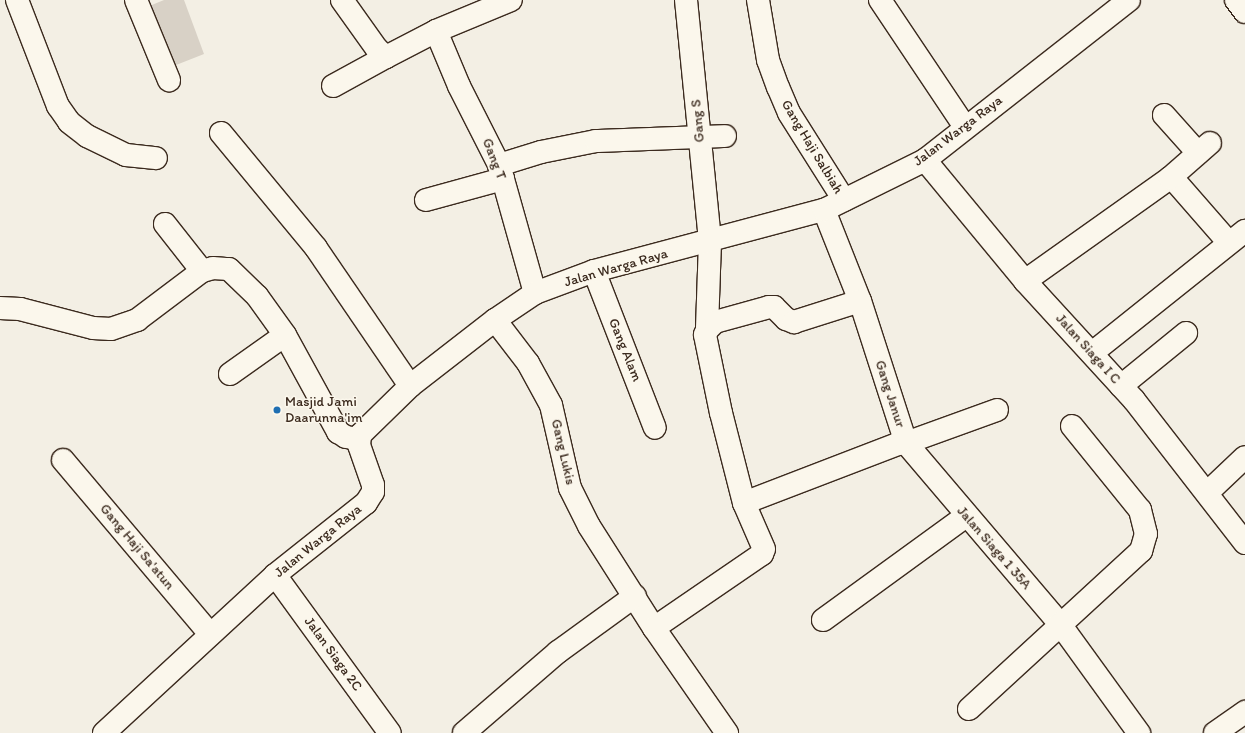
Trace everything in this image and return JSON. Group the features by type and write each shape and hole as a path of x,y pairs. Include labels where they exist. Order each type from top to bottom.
{"street":[{"path":"17,0 58,106 68,122 87,136 126,155 156,158"},
{"path":"136,0 169,80"},
{"path":"342,0 377,49 386,57"},
{"path":"333,86 436,31 511,0"},
{"name":"Gang S","path":"654,628 762,554 764,546 744,503 721,413 706,335 710,242 686,0"},
{"name":"Gang Haji Salbiah","path":"758,0 768,60 778,88 799,129 844,200"},
{"path":"880,0 965,127"},
{"name":"Jalan Warga Raya","path":"116,729 210,634 275,575 370,497 373,485 358,439 410,386 495,320 535,293 594,271 710,242 824,210 924,160 1129,0"},
{"path":"1236,0 1245,12"},
{"name":"Gang T","path":"436,31 459,86 501,172 535,293"},
{"path":"1025,281 1170,178 1204,148 1164,115"},
{"path":"221,133 316,248 410,386"},
{"path":"426,200 501,172 541,152 596,141 725,136"},
{"name":"Jalan Siaga I C","path":"924,160 1025,281 1121,386 1245,543"},
{"path":"1092,353 1237,237 1170,178"},
{"name":"Gang Janur","path":"744,503 902,441 904,438 860,301 824,210"},
{"path":"164,224 202,271"},
{"path":"0,308 20,309 93,328 111,330 137,320 202,271 221,268 235,272 257,296 285,335 333,425 346,437 358,439"},
{"name":"Gang Alam","path":"594,271 655,428"},
{"path":"707,330 715,322 769,307 774,307 789,322 794,322 860,301"},
{"name":"Gang Lukis","path":"495,320 528,363 551,405 570,488 589,526 654,628 727,733"},
{"path":"1121,386 1186,332"},
{"path":"230,374 285,335"},
{"name":"Jalan Siaga 1 35A","path":"997,410 906,443 966,516 1060,624 1139,733"},
{"path":"969,709 1141,551 1146,534 1140,510 1072,426"},
{"path":"1207,493 1245,457"},
{"name":"Gang Haji Sa'atun","path":"63,460 210,634"},
{"path":"823,620 966,516"},
{"name":"Jalan Siaga 2C","path":"275,575 390,733"},
{"path":"464,733 558,652 635,596"},
{"path":"1215,733 1245,712"}],"shaded area":[{"path":"164,0 184,0 204,54 171,67 147,7"}],"place":[{"name":"Masjid Jami Daarunna'im","path":"277,410"}]}
